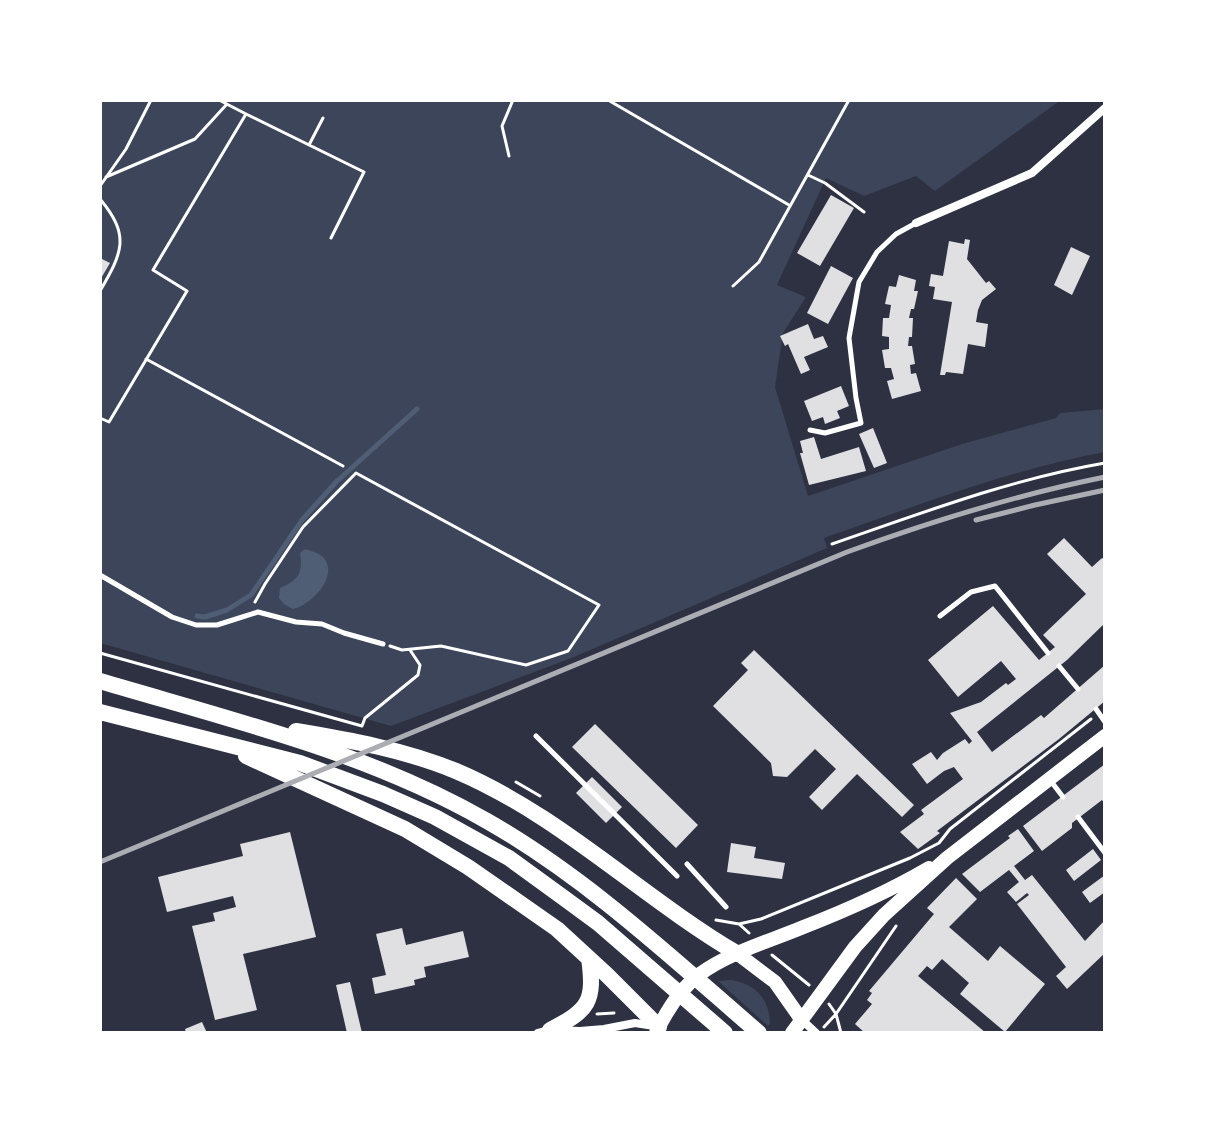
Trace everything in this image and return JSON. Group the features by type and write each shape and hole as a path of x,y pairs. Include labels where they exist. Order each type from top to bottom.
{"highway":[{"path":"100,681 332,751 448,800 535,851 595,893 759,1033"},
{"path":"100,712 300,763 349,780 435,817 527,871 598,923 725,1033"},
{"path":"240,723 360,733 406,755 457,771 559,828 704,934 738,954"},
{"path":"207,740 405,829 448,854 537,914 589,958 659,1031"},
{"path":"544,1032 574,1017 590,998 589,958"}],"main road":[{"path":"792,1033 884,915 947,858 1105,736"},
{"path":"659,1031 678,997 697,976 738,954 869,900 947,858"},
{"path":"738,954 775,982 801,1019"}],"street":[{"path":"916,223 1032,173 1105,108"},
{"path":"801,1019 817,1033"},
{"path":"544,1032 604,1029 635,1023 659,1031"}],"lane":[{"path":"810,430 825,433 861,423 849,338 859,282 877,252 896,234 916,223"},
{"path":"100,575 172,617 196,625 217,625 258,612 296,622 322,624 383,644"},
{"path":"940,616 971,592 995,586 1048,653"},
{"path":"1059,666 1078,689"},
{"path":"1097,711 1105,722"},
{"path":"536,736 677,876"},
{"path":"1049,779 1063,797"},
{"path":"1078,817 1105,853"},
{"path":"687,864 726,907"}],"path":[{"path":"100,186 126,149 151,100"},
{"path":"219,100 364,172 331,238"},
{"path":"509,156 502,126 513,100"},
{"path":"608,100 789,205"},
{"path":"733,286 759,262 849,100"},
{"path":"106,177 195,139 227,104"},
{"path":"100,418 109,422 187,291 153,270 246,114"},
{"path":"309,145 323,118"},
{"path":"808,175 825,183 864,212"},
{"path":"100,199 119,229 121,247 100,291"},
{"path":"146,359 343,466"},
{"path":"832,544 959,500 1105,463"},
{"path":"258,612 255,601 303,527 356,473 599,605 568,651 526,665 441,646 402,650 383,644"},
{"path":"360,733 365,718 418,675 420,665 410,649"},
{"path":"100,653 360,733 372,728"},
{"path":"739,924 761,919 910,858 939,843 950,829 1097,711"},
{"path":"817,1033 836,1014 896,926"}],"shaded area":[{"path":"100,100 1061,100 935,191 916,176 864,196 826,178 777,285 806,297 783,333 775,387 808,496 962,444 1056,418 1060,413 1105,409 1105,452 998,479 824,538 827,548 574,657 391,726 100,643 100,280 109,263 100,258"},
{"path":"305,549 324,558 328,573 315,596 293,609 279,598 280,588 298,575 300,553"},
{"path":"732,980 748,985 760,994 769,1015 768,1026 718,981"}],"building":[{"path":"831,195 854,208 820,266 797,253"},
{"path":"965,239 970,240 967,259 986,283 989,281 996,289 982,300 978,310 976,322 988,324 985,347 968,344 963,374 946,372 940,375 952,302 933,299 935,287 929,286 931,274 943,276 949,241 964,244"},
{"path":"1071,247 1090,256 1072,295 1054,285"},
{"path":"100,258 110,263 100,280"},
{"path":"831,266 853,278 828,324 807,313"},
{"path":"899,275 916,280 914,291 918,291 909,318 913,318 908,346 912,346 915,364 910,365 911,374 916,373 921,391 892,399 887,381 894,379 891,368 885,368 882,350 889,349 889,337 882,336 883,318 889,318 891,305 885,304 889,286 896,287"},
{"path":"808,324 814,339 823,336 828,347 804,357 810,370 801,374 788,344 785,346 780,336"},
{"path":"841,386 849,406 837,411 840,418 825,424 823,417 812,421 804,401"},
{"path":"873,428 887,463 874,468 859,434"},
{"path":"814,437 821,459 859,447 866,471 809,485 800,453 803,453 800,441"},
{"path":"1064,538 1092,567 1102,558 1105,560 1105,623 1067,660 977,732 992,752 1041,715 1044,718 1105,665 1105,701 918,849 900,832 924,814 921,810 963,779 954,767 927,784 912,764 931,752 937,760 965,739 969,744 972,741 950,713 981,702 1016,679 1001,661 958,697 928,660 993,606 1039,660 1055,647 1043,635 1086,594 1047,554"},
{"path":"754,650 914,805 902,817 857,774 822,810 809,797 836,769 815,749 787,777 773,776 771,763 713,706 748,670 741,663"},
{"path":"595,724 698,825 676,848 572,747"},
{"path":"1105,764 1105,804 1102,800 1042,851 1023,826"},
{"path":"592,777 622,807 606,823 576,793"},
{"path":"1018,829 1034,851 1014,866 1025,880 1032,875 1085,941 1105,920 1105,953 1067,989 1056,976 1066,967 1017,904 1029,895 1027,893 1016,902 1007,892 1019,882 1009,870 980,892 962,874"},
{"path":"290,832 316,937 243,954 257,1010 215,1020 192,926 215,921 213,913 236,907 233,896 167,912 158,877 243,856 240,844"},
{"path":"731,843 756,847 754,858 785,863 782,879 727,872"},
{"path":"1093,849 1101,860 1074,881 1066,870"},
{"path":"1105,875 1105,892 1090,903 1082,892"},
{"path":"956,878 977,899 949,927 988,961 1000,946 1045,984 1005,1032 960,994 969,983 942,959 932,970 927,966 918,976 986,1033 865,1033 855,1024 872,1004 867,1000 872,993 869,991 934,914 927,908"},
{"path":"402,928 406,945 463,931 469,957 424,967 426,977 414,980 415,985 375,994 372,978 386,975 376,934"},
{"path":"350,982 362,1033 347,1033 336,985"},
{"path":"202,1022 207,1033 186,1033 185,1029"}],"waterway":[{"path":"197,616 205,617 227,610 251,595 302,520 336,482 417,409"}],"railway":[{"path":"100,862 847,552 974,510 1105,477"},
{"path":"976,520 1105,490"}]}
